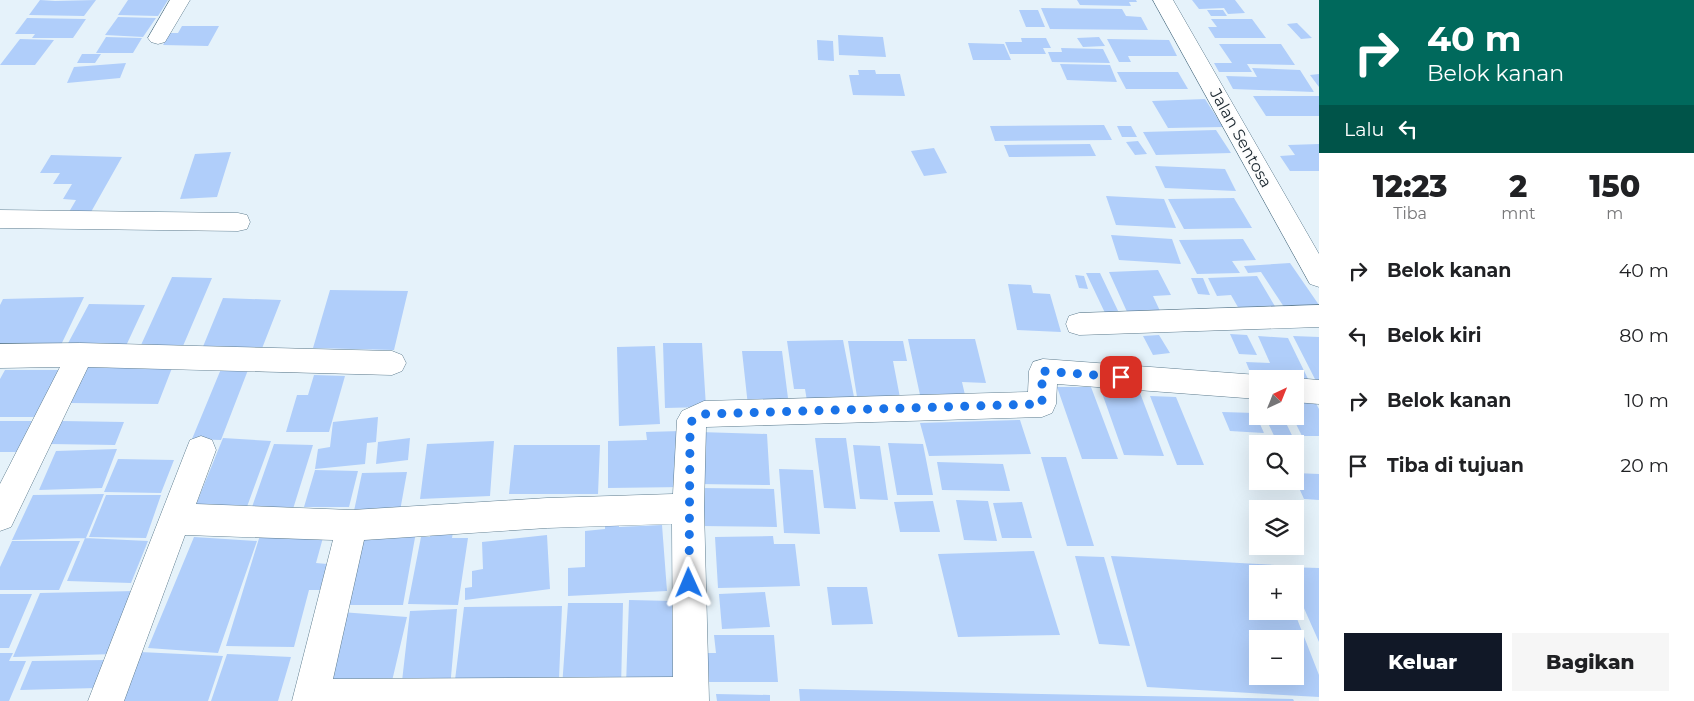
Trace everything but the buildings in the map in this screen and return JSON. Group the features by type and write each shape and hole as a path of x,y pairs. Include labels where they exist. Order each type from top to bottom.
{"street":[{"path":"158,38 180,0"},
{"name":"Jalan Sentosa","path":"1163,0 1319,277"},
{"path":"0,219 238,222"},
{"path":"1079,324 1319,316"},
{"path":"0,516 80,355"},
{"path":"0,356 80,355 392,363"},
{"path":"352,525 310,699 691,698 688,508 692,420 704,414 1042,404 1042,371 1249,386"},
{"path":"1304,391 1319,392"},
{"path":"106,701 202,450"},
{"path":"175,520 352,525 547,513 688,508"}],"route":[{"path":"689,583 690,433 692,420 704,414 1042,404 1042,371 1121,377"}]}
